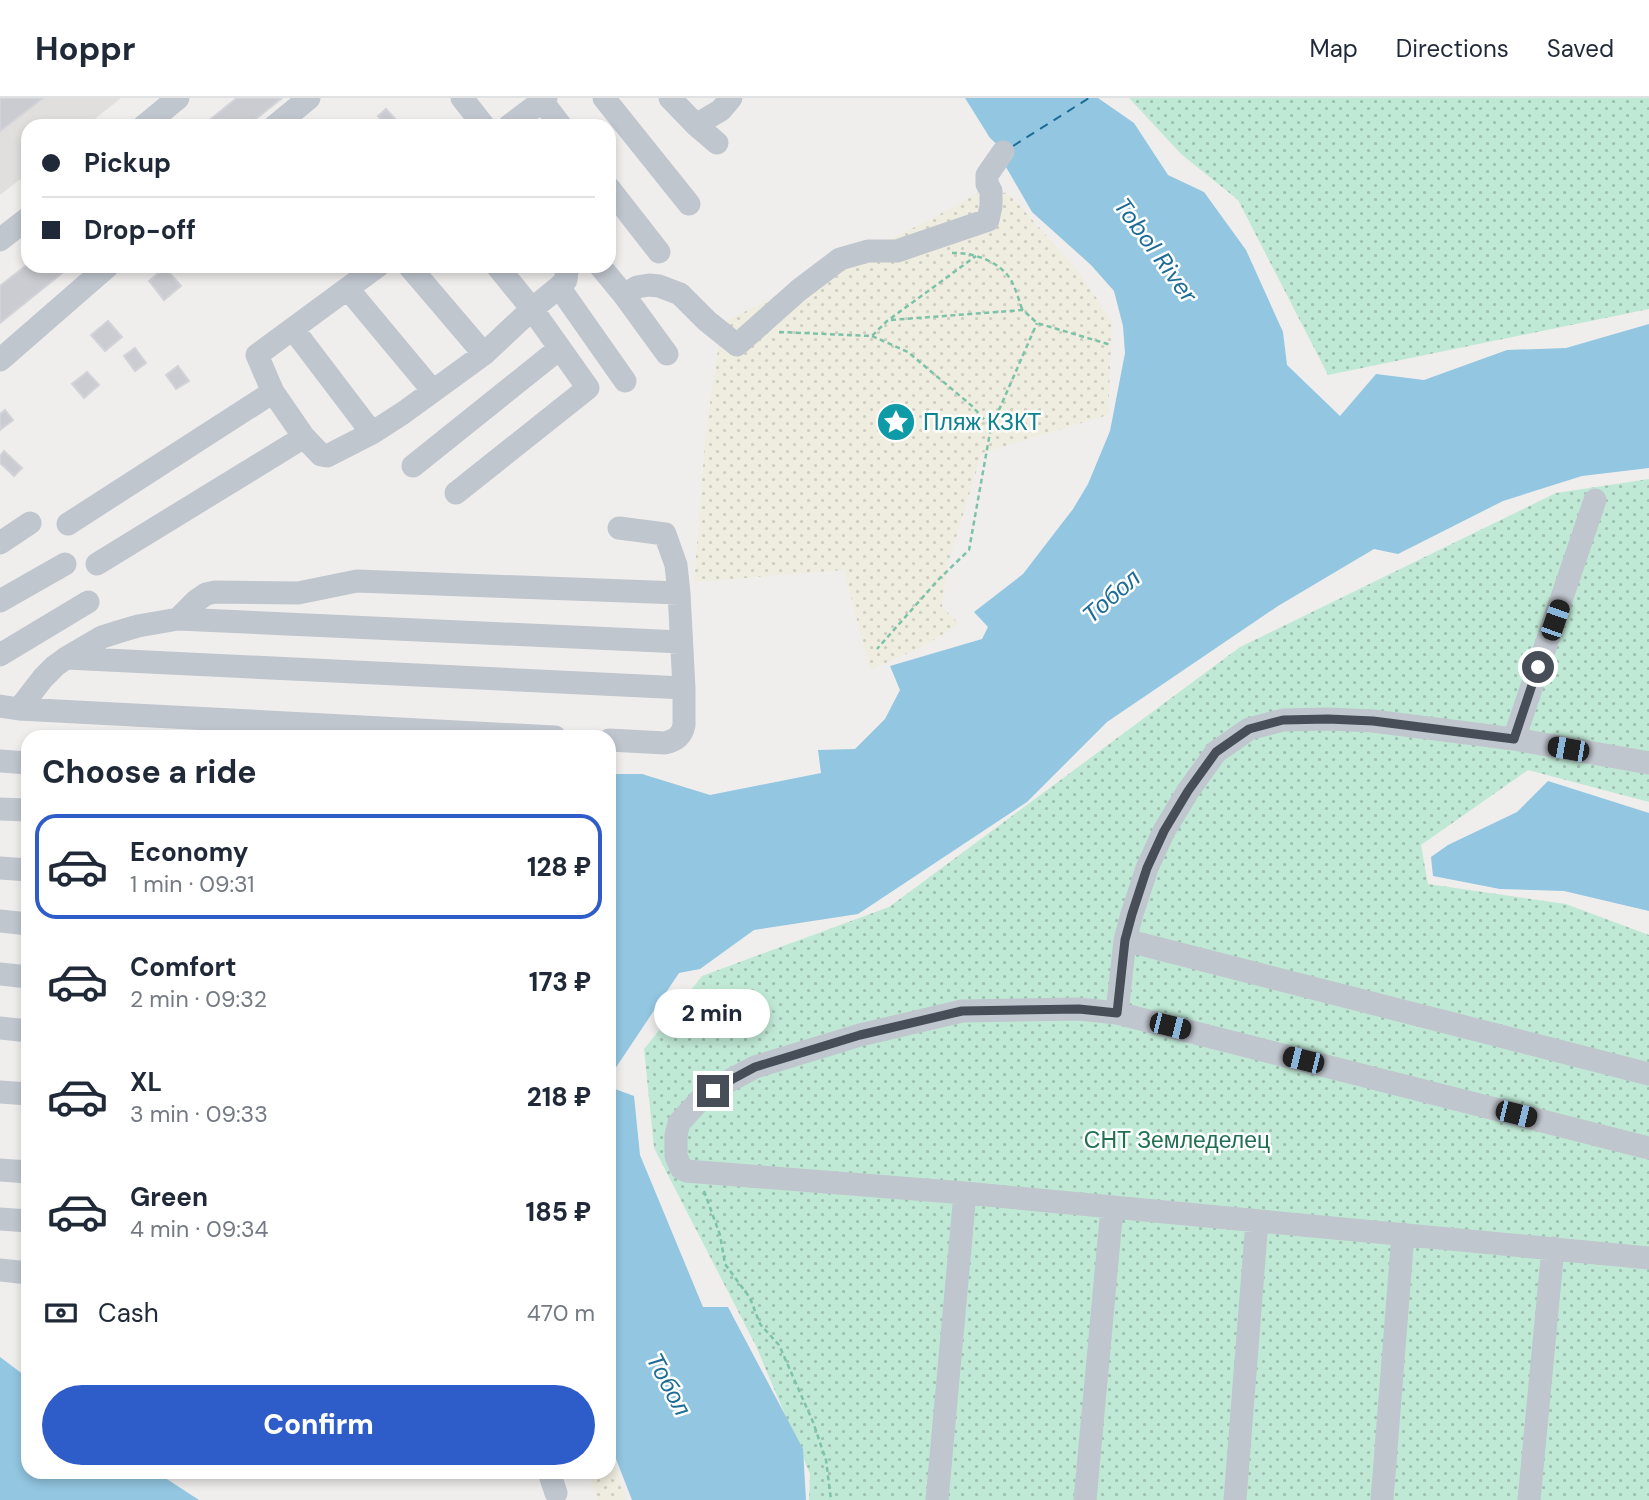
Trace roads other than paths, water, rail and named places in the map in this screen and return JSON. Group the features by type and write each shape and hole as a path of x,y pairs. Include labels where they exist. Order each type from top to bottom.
{"street":[{"path":"152,119 178,98"},
{"path":"284,119 309,98"},
{"path":"463,98 479,119"},
{"path":"604,98 688,204"},
{"path":"670,98 717,143"},
{"path":"696,125 721,110 731,98"},
{"path":"518,119 544,100 556,119"},
{"path":"624,295 637,287 649,285 659,286 680,295 737,345 799,290 840,260 868,251 897,251 988,220 991,191 987,184 987,175 1003,152"},
{"path":"616,197 659,252"},
{"path":"0,240 21,224"},
{"path":"0,360 100,273"},
{"path":"369,273 257,355 273,392 304,437 321,455 327,456 372,433 484,354 533,309 561,277 625,381"},
{"path":"415,273 484,354"},
{"path":"456,493 588,388 533,309 503,273"},
{"path":"606,273 667,354"},
{"path":"348,289 433,391"},
{"path":"293,329 372,433"},
{"path":"413,466 559,349"},
{"path":"68,524 273,392"},
{"path":"97,564 304,437"},
{"path":"1514,739 1595,500"},
{"path":"0,543 30,523"},
{"path":"616,740 673,741 683,731 684,688 676,565 665,534 619,528"},
{"path":"0,601 65,564"},
{"path":"178,620 196,601 215,592 298,593 357,581 679,593"},
{"path":"0,655 88,602"},
{"path":"9,707 55,666 102,637 138,626 178,620 681,642"},
{"path":"66,658 684,688"},
{"path":"9,707 428,730"},
{"path":"1117,1013 1125,940 1147,868 1164,831 1216,752 1249,729 1283,720 1373,721 1514,739 1649,763"},
{"path":"0,761 21,762"},
{"path":"0,809 21,810"},
{"path":"0,868 21,870"},
{"path":"0,921 21,923"},
{"path":"1125,940 1649,1074"},
{"path":"0,974 21,976"},
{"path":"1649,1148 1117,1013 1079,1009 962,1011 860,1035 755,1067 699,1101 679,1123 675,1148 678,1164 686,1171 965,1193 1649,1258"},
{"path":"0,1028 21,1030"},
{"path":"0,1092 21,1094"},
{"path":"0,1170 21,1172"},
{"path":"937,1500 965,1193"},
{"path":"1085,1500 1112,1208"},
{"path":"0,1219 21,1220"},
{"path":"1235,1500 1257,1221"},
{"path":"1382,1500 1403,1234"},
{"path":"1529,1500 1553,1248"},
{"path":"0,1270 21,1272"}],"water":[{"path":"965,98 1098,98 1134,123 1168,175 1204,192 1246,250 1283,332 1287,365 1340,416 1376,374 1424,380 1507,350 1566,348 1649,324 1649,468 1582,476 1503,501 1398,554 1374,549 1278,606 1107,722 1027,802 858,914 754,930 700,969 679,973 616,1068 616,774 642,774 710,795 821,773 818,750 855,749 885,719 900,690 890,666 982,639 988,627 974,612 1023,574 1073,509 1088,484 1110,431 1125,353 1123,326 1114,291 1091,265 1032,212 1006,167 1004,151 990,138"},
{"path":"1548,781 1649,813 1649,911 1564,891 1500,889 1433,876 1431,857 1448,845 1517,812"},
{"name":"Тобол","path":"616,1089 634,1096 640,1155 703,1307 728,1307 803,1449 806,1500 632,1500 616,1459"},
{"path":"0,1357 21,1373 21,1479 167,1479 199,1500 0,1500"}],"place":[{"name":"Пляж КЗКТ","path":"896,422"}],"water label":[{"name":"Tobol River","path":"1156,250"}],"park label":[{"name":"СНТ Земледелец","path":"1177,1140"}]}
